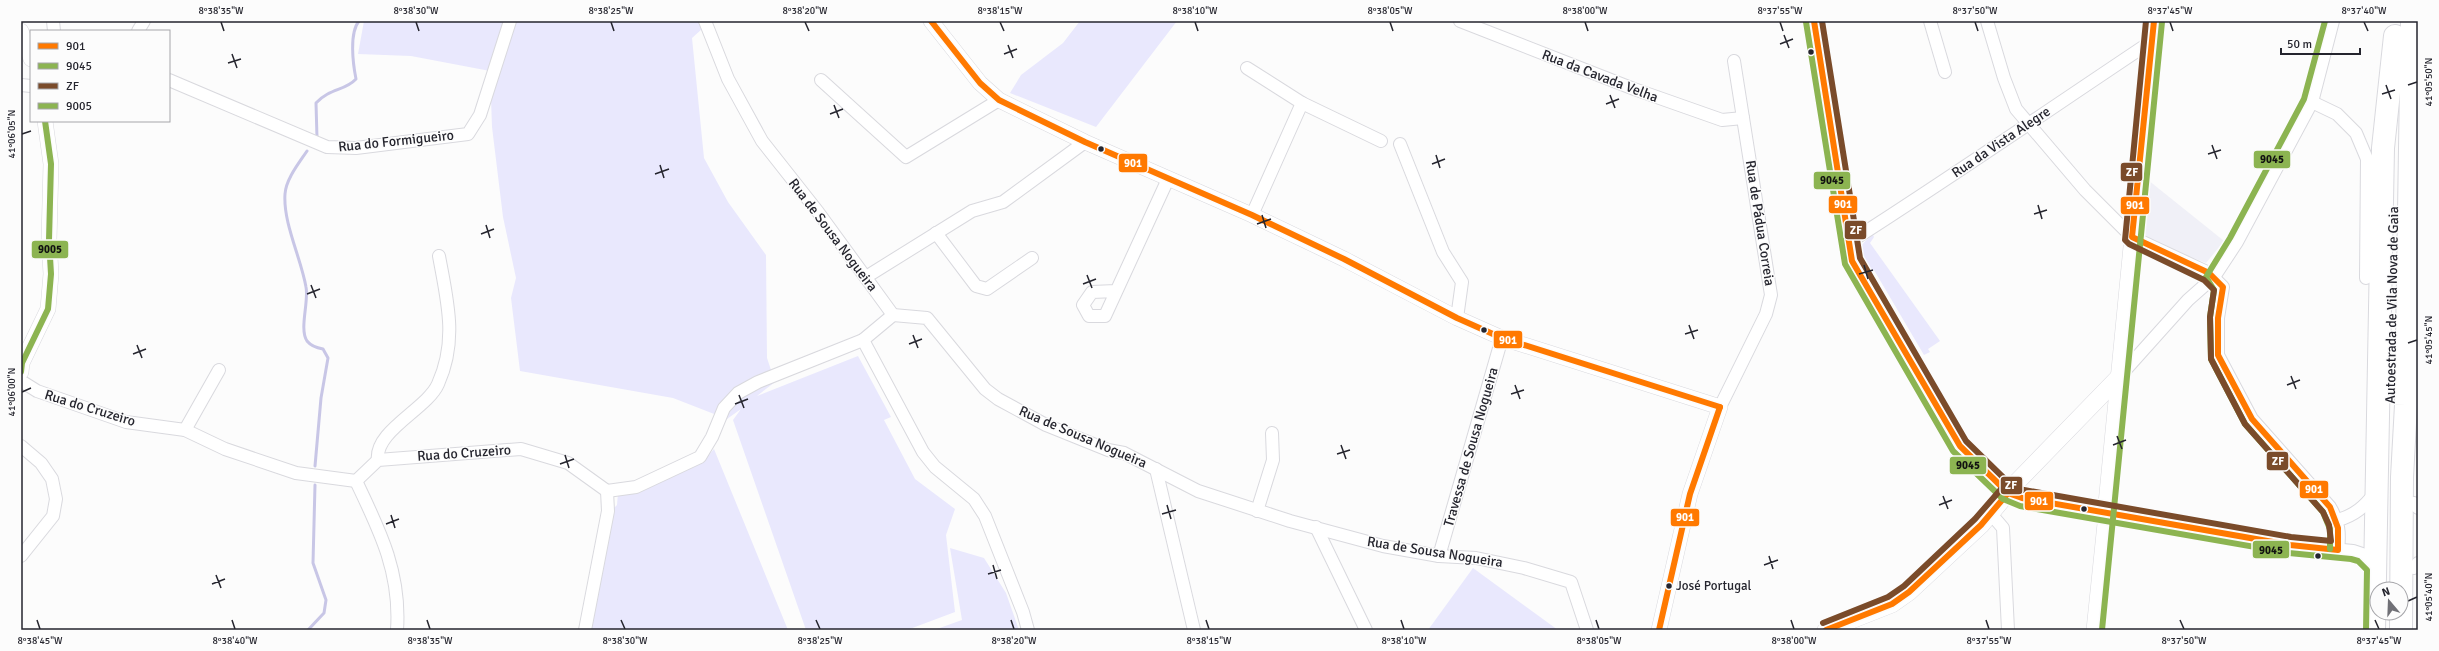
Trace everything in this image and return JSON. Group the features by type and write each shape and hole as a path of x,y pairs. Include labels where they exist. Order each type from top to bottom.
{"highway":[{"name":"Autoestrada de Vila Nova de Gaia","path":"2401,630 2412,21"},
{"name":"Autoestrada de Vila Nova de Gaia","path":"2387,581 2396,29"},
{"path":"2374,630 2375,492 2383,148 2396,29"},
{"path":"2408,251 2418,221"},
{"path":"2413,630 2416,566 2418,444"}],"main road":[{"path":"2008,493 2022,498 2106,514 2118,378 2154,21"},
{"path":"1831,628 1892,604 1909,592 1991,514 2008,493 2118,378"}],"street":[{"path":"139,30 144,21"},
{"name":"Rua do Formigueiro","path":"170,80 327,148 356,148 468,134 480,115 510,21"},
{"name":"Rua de Sousa Nogueira","path":"705,21 728,79 762,141 818,212 893,315 927,318 980,384 998,399 1046,425 1108,450 1124,453 1156,468 1198,491 1257,511 1383,546 1439,556 1476,558 1571,582 1587,630"},
{"path":"931,21 980,83 999,100 1168,180 1252,215 1344,259 1457,318 1502,338 1720,407"},
{"name":"Rua da Cavada Velha","path":"1460,21 1634,90 1722,120 1744,118"},
{"path":"1814,21 1852,261 1858,275 1960,446 2008,493"},
{"path":"1930,21 1945,72"},
{"path":"1987,21 2004,78 2016,109 2085,190 2132,237 2214,277 2223,287 2218,318 2218,355 2234,388 2252,419 2330,507 2338,520 2340,533 2338,550"},
{"path":"2118,378 2188,300 2214,277 2237,242 2312,102 2333,21"},
{"path":"21,31 30,52"},
{"name":"Rua da Vista Alegre","path":"1848,240 1856,238 1977,160 2152,40"},
{"name":"Rua de Pádua Correia","path":"1659,630 1690,494 1720,407 1766,314 1772,294 1734,61"},
{"path":"1247,68 1302,103 1381,140"},
{"path":"821,80 906,158 999,100"},
{"path":"2312,102 2337,114 2356,133 2367,159 2366,278"},
{"path":"1252,215 1302,103"},
{"path":"21,372 22,363 48,309 51,274 49,201 51,164 45,122"},
{"path":"866,277 972,211 1003,202 1085,142"},
{"path":"1400,144 1443,252 1462,282 1457,318"},
{"path":"1116,291 1168,180"},
{"path":"936,233 976,286 987,289 1032,258"},
{"path":"398,630 399,603 393,569 377,523 356,481 378,460 377,451 386,437 428,399 438,384 450,346 449,311 438,256"},
{"path":"584,630 608,511 607,491 636,487 700,457 712,437 724,408 738,393 758,382 863,340 893,315"},
{"name":"Travessa de Sousa Nogueira","path":"1439,556 1502,338"},
{"path":"863,340 923,452 935,467 974,499 985,516 1028,630"},
{"path":"185,430 219,370"},
{"name":"Rua do Cruzeiro","path":"21,381 37,391 126,422 185,430 225,449 296,473 356,481"},
{"path":"1257,511 1273,460 1272,433"},
{"path":"21,446 41,463 52,479 56,499 53,516 21,556"},
{"name":"Rua do Cruzeiro","path":"378,460 521,450 568,463 607,491"},
{"path":"1156,468 1194,630"},
{"path":"2338,520 2350,517 2359,511 2375,492"},
{"path":"1991,514 2003,528 2008,630"},
{"path":"2094,630 2106,514 2290,545 2362,554 2375,567"},
{"path":"1316,527 1366,630"}],"shaded area":[{"path":"364,21 699,21 702,29 692,38 704,158 728,202 766,255 767,358 775,382 757,396 858,356 891,417 884,420 915,479 955,509 946,535 955,612 907,630 806,630 733,420 741,409 727,419 673,398 520,371 511,298 516,278 503,217 492,127 490,71 411,56 358,54"},
{"path":"1080,21 1177,21 1096,127 1010,93 1021,75 1063,43"},
{"path":"2143,176 2224,241 2206,263 2150,241 2143,231 2140,221"},
{"path":"1873,235 1874,237 1870,243 1940,341 1928,349 1930,352 1924,355 1874,270 1867,273 1861,261 1859,256 1860,248"},
{"path":"714,449 788,630 582,630 613,509 617,505 618,493 628,482 667,476 707,457"},
{"path":"950,548 984,558 1006,593 1019,630 934,630 962,620"},
{"path":"1473,568 1558,630 1428,630"}],"waterway":[{"path":"317,138 316,103 321,98 347,86 356,79 353,57 353,41 356,26 359,21"},
{"path":"307,151 293,171 288,183 285,194 285,205 289,229 304,276 307,293 304,323 305,336 310,344 323,349 328,358 321,398 315,466"},
{"path":"308,630 324,613 326,600 313,563 315,485"}],"transit line":[{"name":"901","path":"931,21 980,83 999,100 1085,142 1252,215 1344,259 1457,318 1502,338 1720,407"},
{"name":"901","path":"1814,21 1852,261 1960,446 2008,493 2022,498 2290,545 2338,550 2338,528 2330,507 2252,419 2218,355 2218,318 2223,287 2209,273 2132,237 2154,21"},
{"name":"ZF","path":"1822,21 1860,258 1966,441 2012,486 2024,490 2291,537 2331,541 2329,525 2323,512 2245,424 2211,359 2210,317 2214,290 2204,280 2129,244 2125,240 2146,21"},
{"name":"9045","path":"2325,21 2304,99 2230,238 2206,277 2214,290 2210,317 2211,359 2245,424 2323,512 2330,529 2330,549"},
{"name":"9045","path":"1806,22 1845,264 1953,451 2003,499 2020,506 2289,553 2358,561 2367,570 2366,630"},
{"name":"9045","path":"2102,630 2162,22"},
{"name":"9005","path":"21,372 22,363 48,309 51,274 49,240 51,164 45,122"},
{"name":"901","path":"1659,630 1690,494 1720,407"},
{"name":"ZF","path":"1823,623 1888,597 1904,586 1975,519 2002,488"},
{"name":"901","path":"1826,630 1892,604 1909,592 1981,525 2008,493"}],"place":[{"name":"José Portugal","path":"1669,586"}]}
